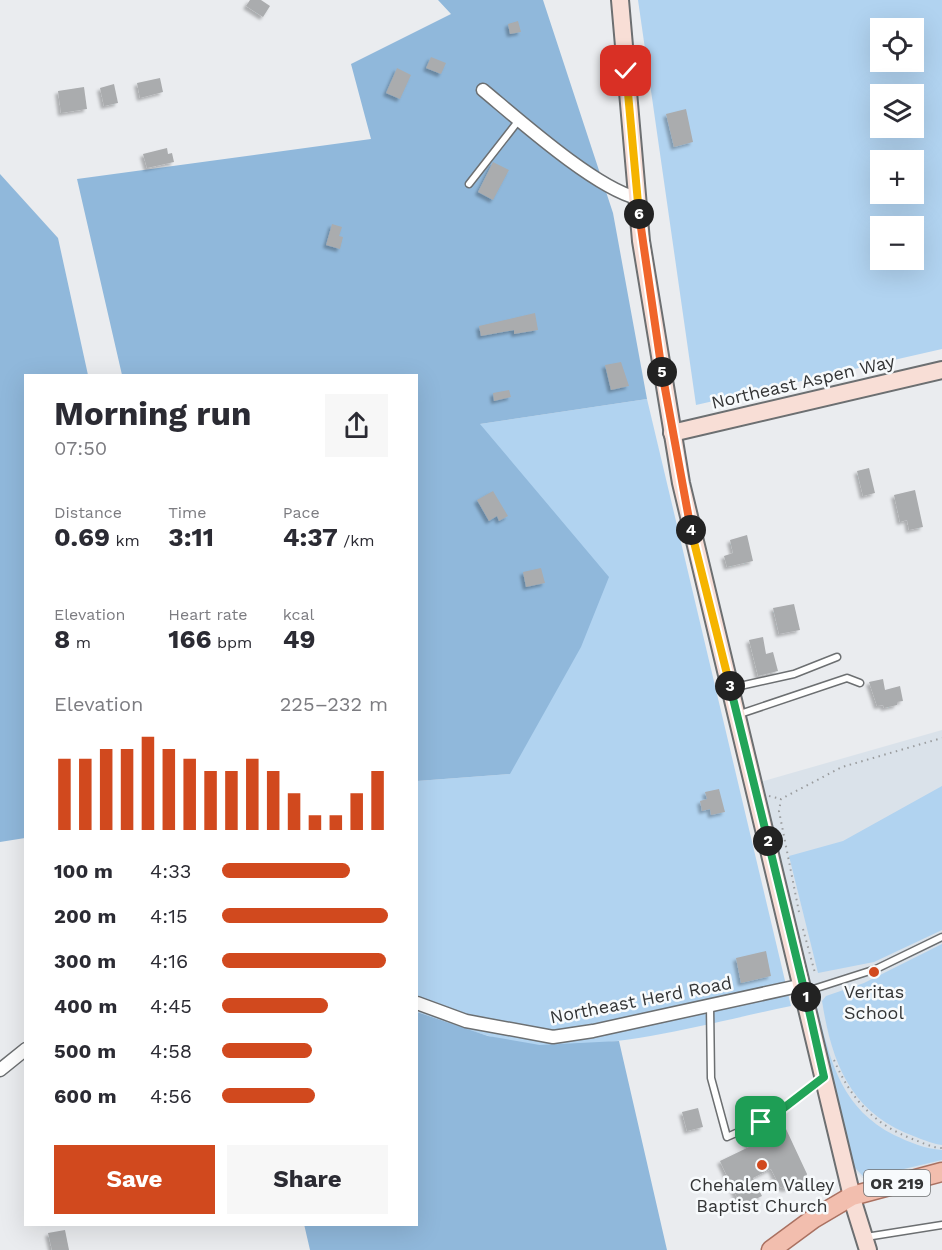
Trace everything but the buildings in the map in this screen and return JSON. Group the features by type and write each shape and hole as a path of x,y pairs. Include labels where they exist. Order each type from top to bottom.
{"main road":[{"path":"620,0 637,198 649,295 691,530 804,988 852,1196 866,1244"},
{"name":"Northeast Aspen Way","path":"672,433 942,370"},
{"name":"OR 219","path":"771,1250 813,1218 852,1196 942,1172"}],"street":[{"path":"483,90 520,120 622,194 637,198"},
{"name":"Northeast Herd Road","path":"418,1003 465,1021 553,1037 804,988"},
{"path":"0,1070 24,1051"}],"lane":[{"path":"469,184 520,120"},
{"path":"730,689 794,674 837,657"},
{"path":"737,715 847,678 860,683"},
{"path":"804,988 876,969 942,937"},
{"path":"710,1005 711,1078 727,1137 772,1117 824,1077"},
{"path":"866,1244 942,1226"}],"path":[{"path":"815,973 779,811 781,799 842,767 942,738"},
{"path":"834,1059 852,1095 871,1116 900,1135 942,1148"}],"shaded area":[{"path":"438,0 543,0 613,213 647,399 480,424 609,577 581,647 510,774 418,781 418,374 122,374 77,179 371,139 351,64 451,14"},
{"path":"638,0 942,0 942,349 696,405"},
{"path":"0,174 58,238 88,374 24,374 24,838 0,842"},
{"path":"647,399 791,1006 667,1033 604,1043 572,1045 525,1044 510,1041 478,1033 418,1012 418,781 510,774 480,424"},
{"name":"Veritas School","path":"942,730 942,1162 862,1178 851,1166 760,782"},
{"path":"942,786 942,930 874,962 818,973 789,856 843,841"},
{"path":"942,944 942,1145 925,1141 894,1127 875,1115 860,1100 848,1084 839,1066 826,1024 822,1001 826,996 864,983"},
{"path":"816,1004 832,1062 849,1095 861,1110 875,1124 894,1135 923,1147 942,1150 942,1160 870,1177 863,1176 852,1165 814,1010"},
{"path":"418,1012 488,1036 540,1045 619,1041 667,1250 310,1250 304,1226 418,1226"}],"place":[{"name":"Veritas School","path":"874,972"},
{"name":"Chehalem Valley Baptist Church","path":"762,1165"}],"route":[{"path":"626,71 641,241 681,483 824,1077 772,1117 761,1122"}]}
